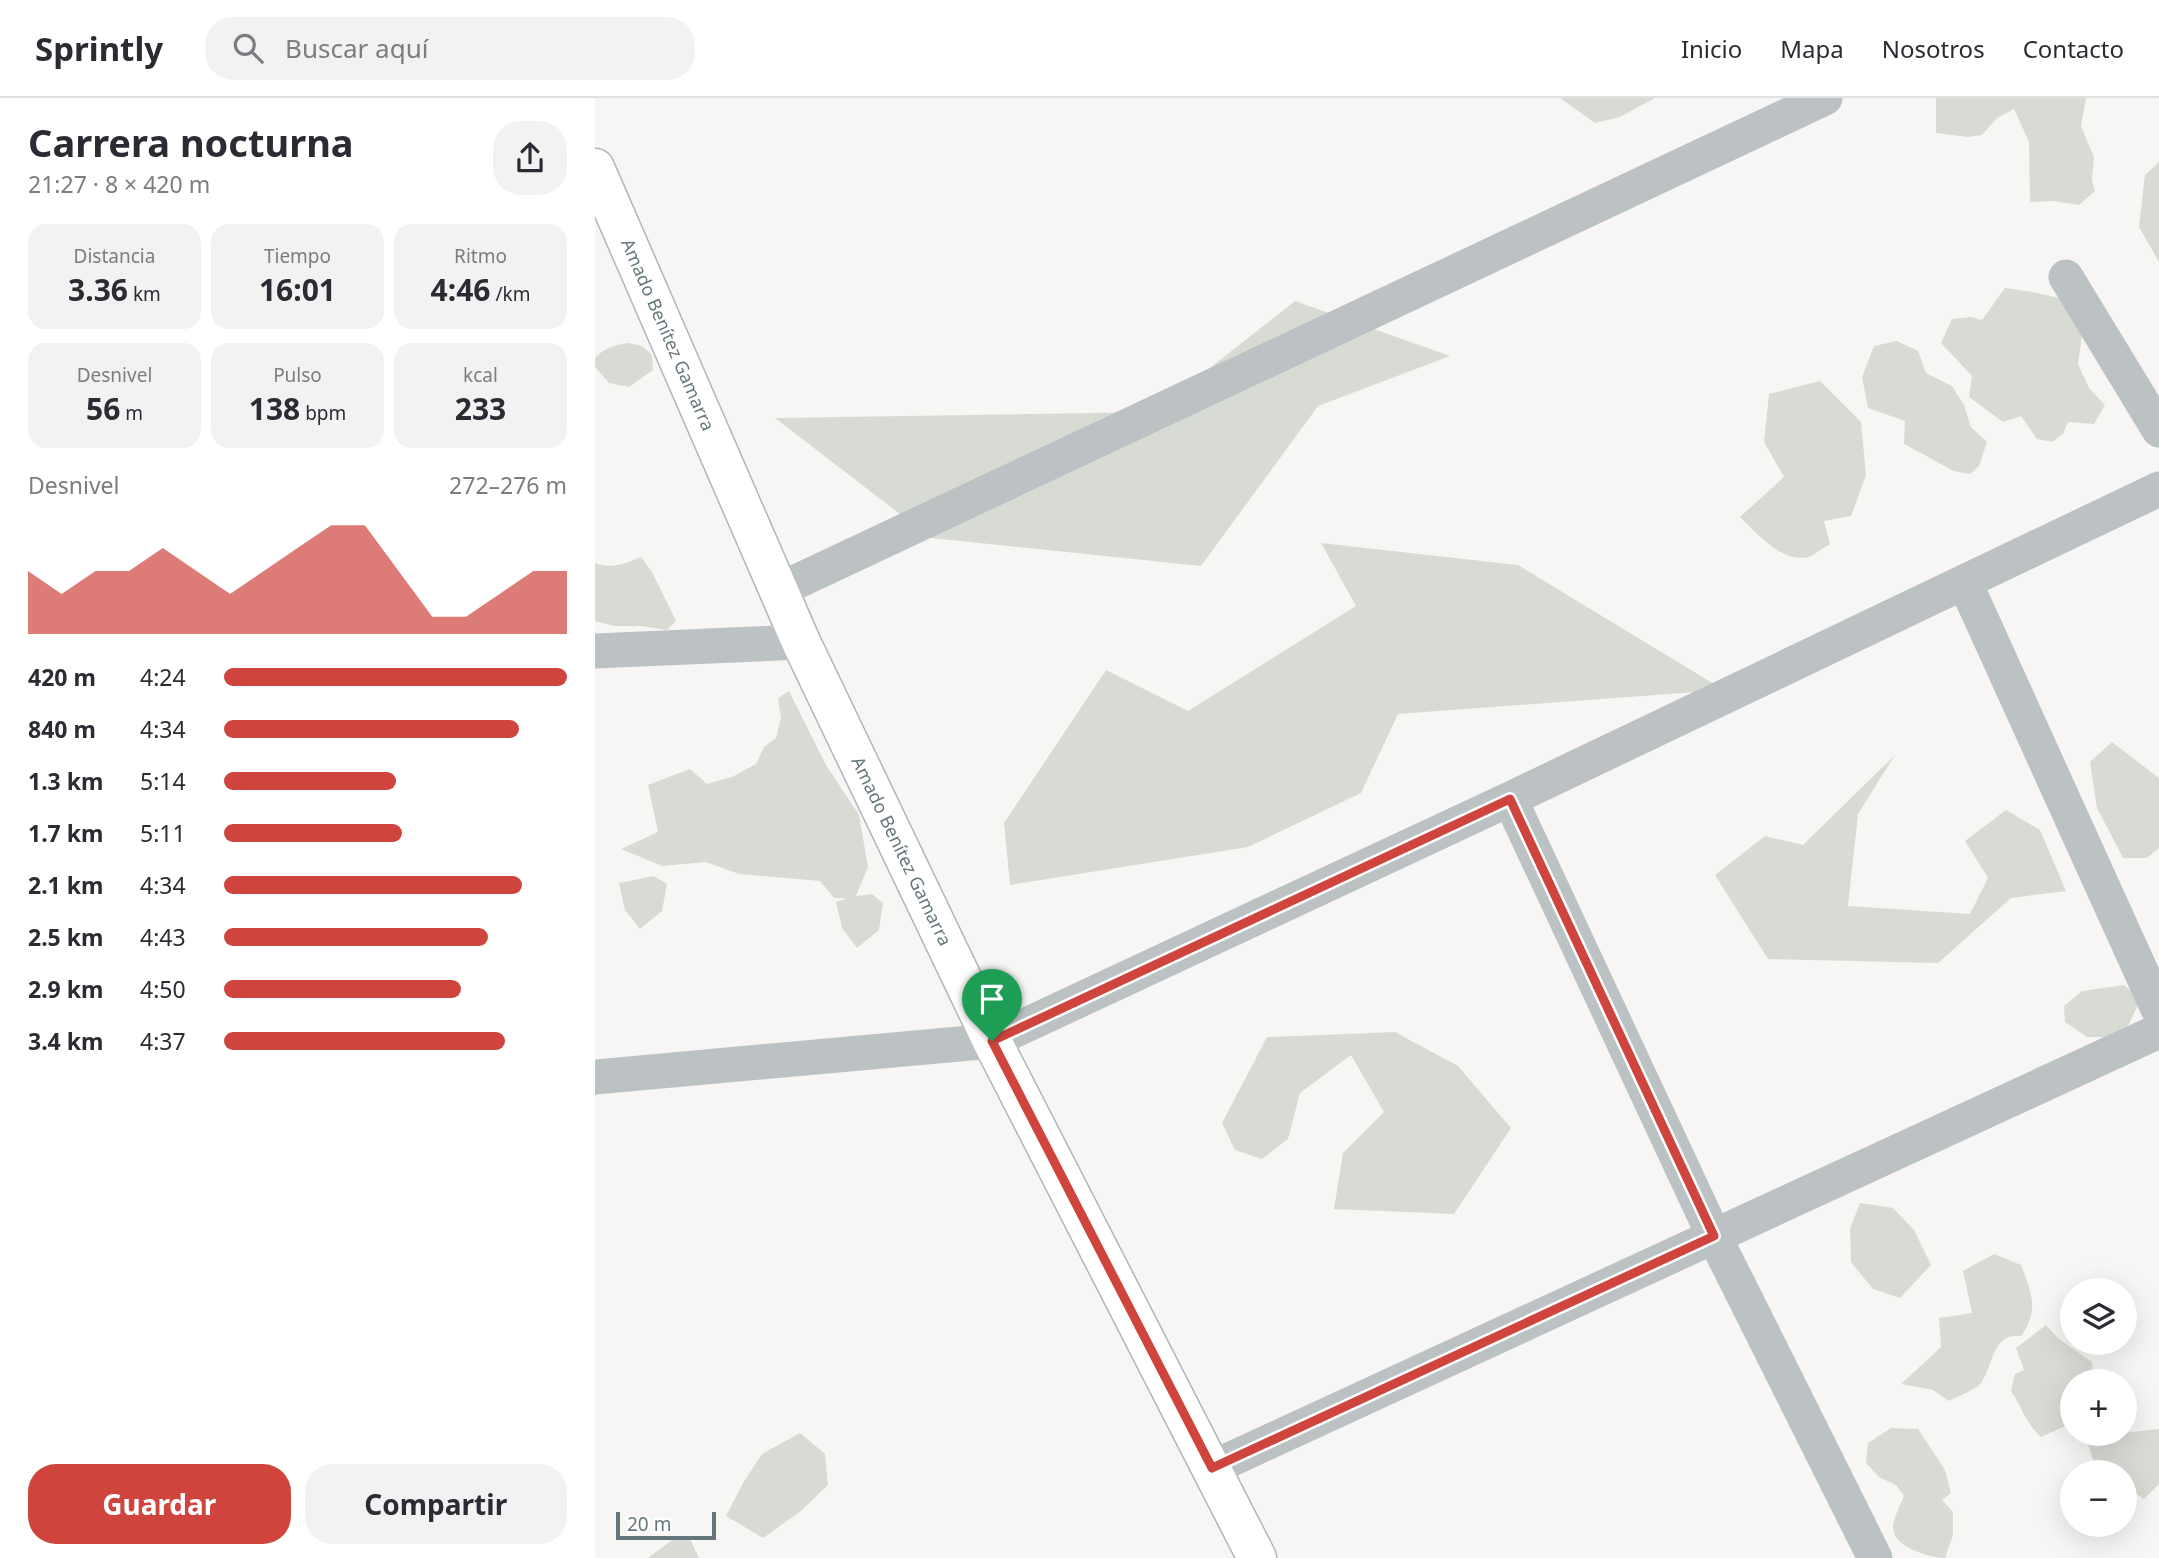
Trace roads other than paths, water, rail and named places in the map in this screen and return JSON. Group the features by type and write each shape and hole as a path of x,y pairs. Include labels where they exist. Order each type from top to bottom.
{"main road":[{"name":"Amado Benítez Gamarra","path":"595,168 801,642 992,1041 1257,1558"}],"street":[{"path":"779,590 1825,98"},
{"path":"2066,277 2159,430"},
{"path":"595,1077 992,1041 1510,799 2159,489"},
{"path":"1965,583 2159,1011"},
{"path":"595,651 801,642"},
{"path":"1510,799 1714,1236 1875,1558"},
{"path":"1212,1468 2159,1031"}]}
